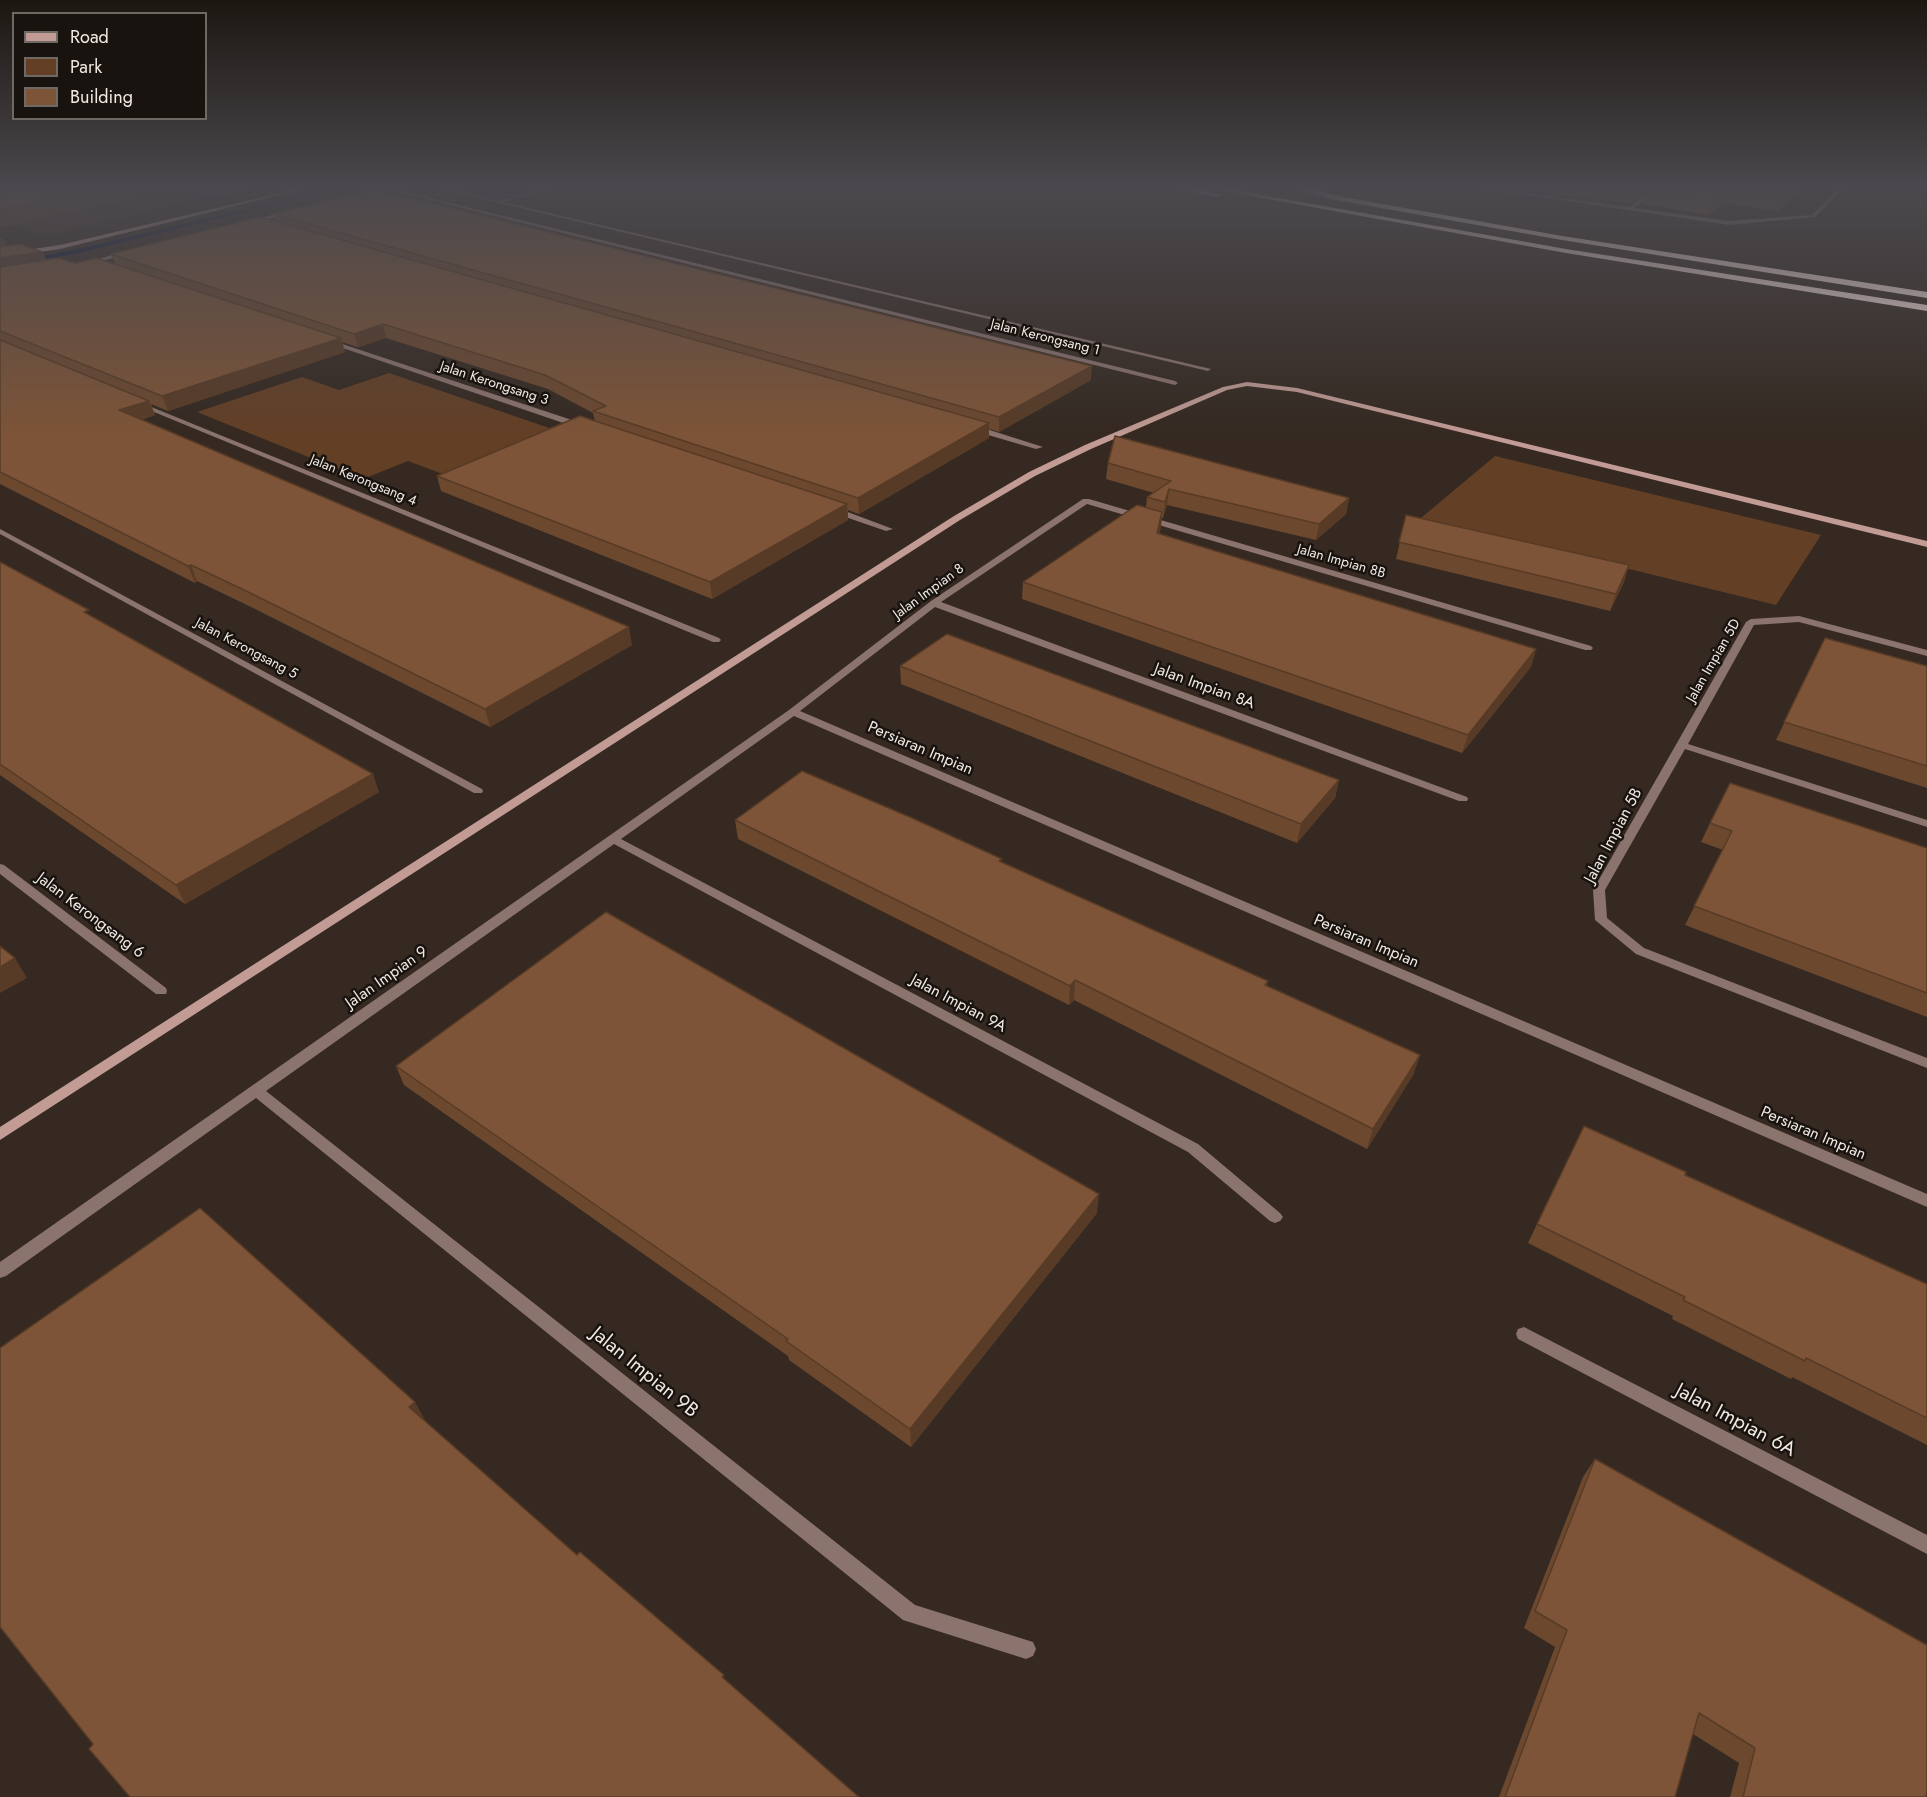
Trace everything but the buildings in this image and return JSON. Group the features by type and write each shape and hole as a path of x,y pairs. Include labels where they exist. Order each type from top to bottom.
{"highway":[{"path":"1696,271 1927,308"},
{"path":"1772,271 1927,295"},
{"path":"1802,271 1927,288"}],"street":[{"name":"Jalan Kerongsang 1","path":"722,271 1176,383"},
{"path":"791,271 1208,369"},
{"name":"Jalan Kerongsang 3","path":"318,338 590,429"},
{"path":"0,1134 957,518 1032,474 1088,447 1225,388 1247,384 1297,390 1927,544"},
{"name":"Jalan Kerongsang 4","path":"128,400 716,639"},
{"path":"970,428 1039,447"},
{"name":"Jalan Impian 8","path":"793,712 934,603 1086,501"},
{"name":"Jalan Impian 8B","path":"1086,501 1588,648"},
{"path":"823,507 890,528"},
{"name":"Jalan Kerongsang 5","path":"0,531 478,791"},
{"name":"Jalan Impian 8A","path":"934,603 1463,799"},
{"name":"Jalan Impian 5D","path":"1682,745 1751,622 1799,619 1927,653"},
{"name":"Jalan Impian 9","path":"0,1271 793,712"},
{"name":"Persiaran Impian","path":"793,712 1927,1201"},
{"path":"1682,745 1927,824"},
{"name":"Jalan Impian 5B","path":"1682,745 1599,890 1601,921 1640,951 1927,1063"},
{"name":"Jalan Impian 9A","path":"613,839 1192,1148 1275,1217"},
{"name":"Jalan Kerongsang 6","path":"0,868 161,991"},
{"name":"Jalan Impian 9B","path":"256,1090 910,1613 1026,1649"},
{"name":"Jalan Impian 6A","path":"1524,1334 1927,1545"}],"green space":[{"path":"389,373 558,431 448,476 408,461 363,479 197,412 302,377 339,390"},
{"path":"1495,456 1821,535 1776,605 1421,518"}]}
